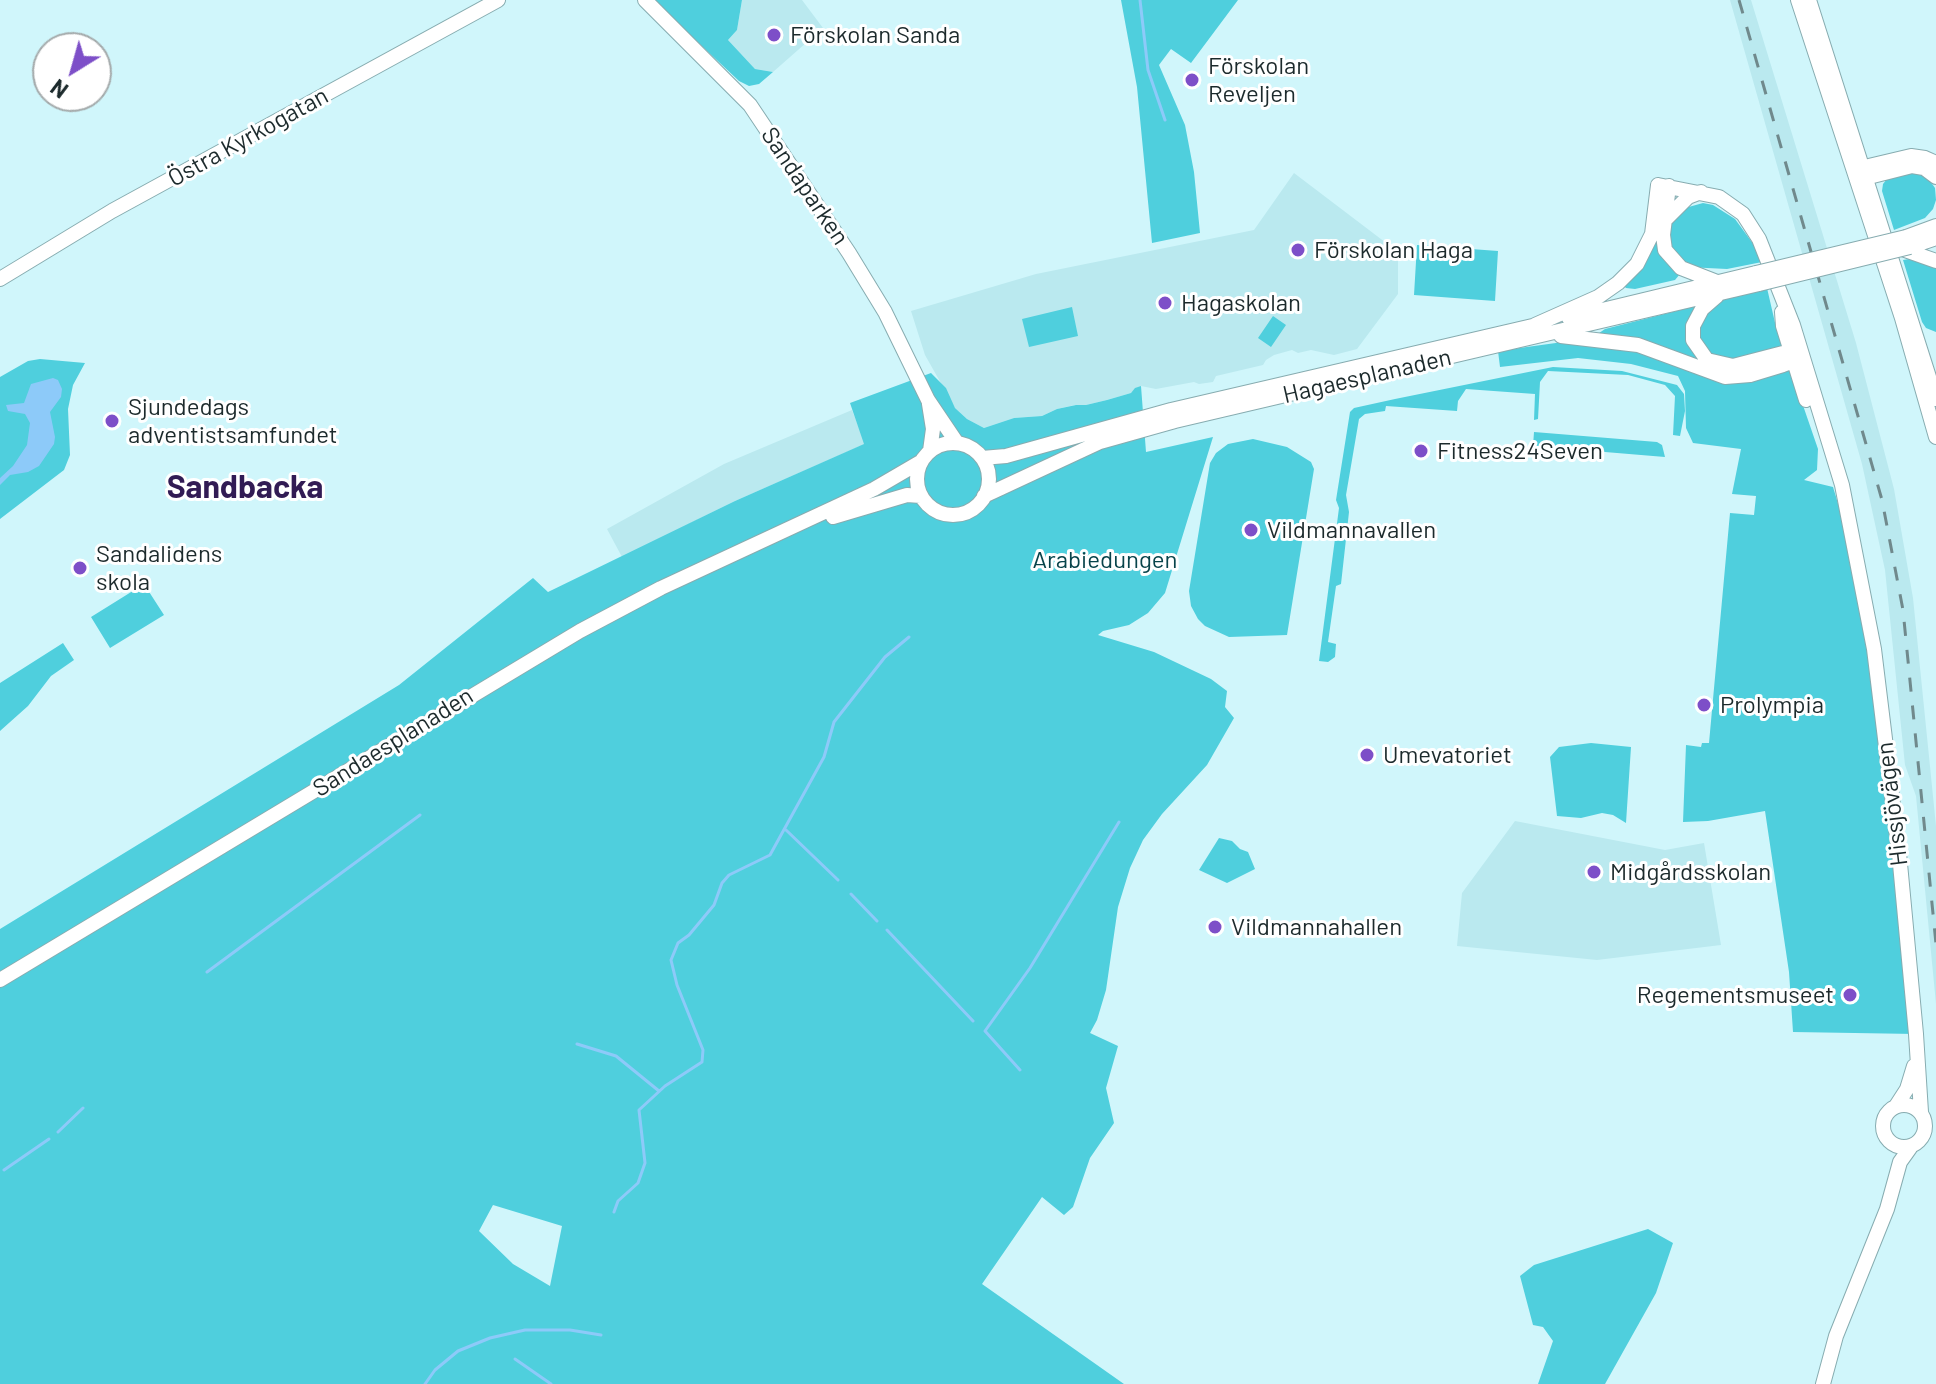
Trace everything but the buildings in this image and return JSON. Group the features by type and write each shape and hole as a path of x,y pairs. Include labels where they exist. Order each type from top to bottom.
{"main road":[{"name":"Östra Kyrkogatan","path":"0,279 112,211 498,0"},
{"name":"Sandaparken","path":"645,0 750,105 813,195 885,312 928,400 957,443"},
{"path":"1798,0 1923,351 1936,399"},
{"path":"1809,0 1860,174"},
{"path":"1860,174 1911,156 1936,163"},
{"path":"1860,174 1912,166 1924,168 1936,177"},
{"path":"1664,186 1663,243 1670,258 1686,271 1719,288 1693,326 1693,340 1701,355 1726,366 1797,354"},
{"path":"1538,330 1598,297 1637,264 1652,234 1664,186"},
{"name":"Hissjövägen","path":"1664,186 1701,192 1727,202 1749,221 1759,239 1781,299 1842,485 1874,649 1899,853 1921,1112"},
{"path":"1665,220 1682,202 1701,192"},
{"path":"1932,232 1936,216"},
{"name":"Hagaesplanaden","path":"982,458 1006,456 1171,410 1907,246 1932,232"},
{"path":"1907,246 1936,261"},
{"name":"Hissjövägen","path":"1781,299 1783,326 1797,354"},
{"path":"1766,357 1783,326"},
{"path":"1538,330 1638,345 1725,377 1750,375 1797,354"},
{"name":"Hagaesplanaden","path":"984,496 1100,442 1538,330"},
{"path":"1923,351 1936,437"},
{"name":"Sandaparken","path":"926,456 933,429 928,400"},
{"path":"957,443 973,449 982,458 988,476 984,496 974,507 955,514 935,510 921,496 917,477 926,456 942,445 957,443"},
{"name":"Sandaesplanaden","path":"0,980 580,631 661,588 874,489 926,456"},
{"name":"Sandaesplanaden","path":"797,527 907,495 921,496"},
{"name":"Hissjövägen","path":"1896,1106 1907,1089 1914,1068 1916,1034"},
{"path":"1823,1384 1836,1336 1887,1209 1900,1162 1910,1148 1922,1139 1926,1126 1921,1112 1907,1105 1896,1106 1883,1121 1885,1137 1899,1148 1910,1148"},
{"path":"1887,1209 1890,1143"}],"shaded area":[{"name":"Förskolan Sanda","path":"742,0 802,0 823,28 773,72 755,69 728,40 737,30"},
{"path":"1730,0 1751,0 1856,343 1894,489 1913,598 1936,826 1936,1004 1916,796 1905,765 1885,570 1862,464"},
{"name":"Hagaskolan","path":"1294,173 1398,252 1398,294 1357,349 1334,355 1292,350 1274,355 1263,365 1216,376 1213,382 1156,389 1141,386 1131,393 1107,400 1057,409 1042,416 1014,418 984,428 955,408 925,355 911,311 1036,274 1254,230"},
{"path":"53,378 58,380 62,389 61,397 50,412 54,444 39,466 28,472 10,475 0,485 0,478 13,466 27,445 30,423 25,414 8,411 6,405 24,403 31,384"},
{"path":"852,410 865,444 735,501 622,557 607,529 724,464"},
{"name":"Midgårdsskolan","path":"1515,821 1665,850 1704,843 1721,945 1597,960 1457,946 1462,893"}],"green space":[{"path":"653,0 742,0 737,30 728,40 755,69 773,72 759,84 749,86 739,81"},
{"path":"1121,0 1238,0 1191,63 1171,49 1159,65 1185,125 1194,172 1200,233 1152,243 1137,87"},
{"path":"1915,172 1928,178 1935,188 1933,209 1925,218 1894,230 1882,191 1883,184 1887,179"},
{"path":"1703,203 1713,205 1735,219 1762,262 1727,269 1687,267 1669,246 1669,228 1673,219 1685,208"},
{"path":"1655,240 1680,274 1675,280 1635,289 1626,288 1624,286 1643,264"},
{"path":"1417,245 1498,251 1495,301 1414,295"},
{"path":"1903,260 1927,262 1936,268 1936,332 1926,328 1922,322"},
{"path":"1767,288 1776,327 1818,449 1817,470 1804,480 1833,487 1860,576 1916,1034 1793,1032 1789,972 1765,811 1683,822 1686,745 1701,747 1702,743 1709,743 1730,513 1754,515 1756,496 1732,494 1741,449 1693,443 1686,428 1685,391 1678,376 1631,364 1578,358 1500,367 1498,351 1586,342 1605,329"},
{"path":"1072,307 1078,336 1029,347 1022,319"},
{"path":"1273,316 1286,325 1271,347 1258,338"},
{"path":"40,359 85,363 73,385 68,409 70,455 64,470 0,519 0,377 28,361"},
{"path":"1553,367 1622,371 1677,385 1684,394 1685,411 1680,436 1673,435 1675,396 1665,385 1628,375 1548,371 1540,382 1538,419 1534,420 1535,394 1466,389 1458,401 1457,411 1386,406 1385,411 1365,414 1359,419 1346,495 1349,512 1341,584 1336,586 1328,642 1336,644 1335,657 1328,662 1319,661 1339,508 1336,500 1350,412 1354,408"},
{"name":"Arabiedungen","path":"931,373 946,388 955,408 984,428 1014,418 1042,416 1057,409 1107,400 1131,393 1141,386 1146,452 1213,437 1165,593 1148,613 1129,625 1098,635 1154,652 1211,679 1227,691 1225,707 1234,718 1207,765 1162,814 1143,840 1118,907 1106,990 1090,1033 1118,1046 1106,1088 1114,1123 1090,1158 1073,1207 1064,1215 1042,1197 982,1284 1124,1384 0,1384 0,929 399,685 533,578 548,592 735,501 864,444 850,403","holes":["493,1205 562,1226 550,1286 513,1264 479,1231"]},
{"path":"1534,432 1657,442 1662,445 1665,457 1533,446"},
{"name":"Vildmannavallen","path":"1253,439 1287,447 1311,462 1314,469 1287,635 1229,637 1205,626 1198,619 1191,606 1189,591 1210,463 1216,453 1228,444"},
{"path":"144,584 164,615 110,648 91,617"},
{"path":"63,643 74,660 51,676 28,706 0,731 0,683"},
{"path":"1591,743 1631,747 1626,823 1602,813 1581,818 1557,816 1550,757 1559,747"},
{"path":"1219,838 1232,841 1248,852 1255,869 1227,883 1199,870"},
{"path":"1648,1229 1673,1243 1656,1293 1605,1384 1538,1384 1553,1341 1543,1327 1533,1325 1520,1276 1534,1265"}],"waterway":[{"path":"1140,0 1148,70 1165,120"},
{"path":"614,1212 618,1201 638,1183 645,1163 639,1110 665,1086 702,1062 703,1050 677,985 671,960 678,943 689,935 714,905 722,883 729,875 770,855 824,757 834,722 885,657 909,637"},
{"path":"207,972 420,815"},
{"path":"1020,1070 985,1031 1030,968 1119,822"},
{"path":"786,830 838,880"},
{"path":"851,894 877,921"},
{"path":"887,930 973,1021"},
{"path":"577,1044 616,1056 659,1091"},
{"path":"58,1132 83,1108"},
{"path":"4,1170 49,1139"},
{"path":"425,1384 435,1370 458,1351 490,1338 525,1330 570,1330 601,1335"},
{"path":"515,1359 551,1384"}],"railway":[{"path":"1739,0 1882,500 1903,610 1936,944"}],"place":[{"name":"Förskolan Sanda","path":"774,35"},
{"name":"Förskolan Reveljen","path":"1192,80"},
{"name":"Förskolan Haga","path":"1298,250"},
{"name":"Hagaskolan","path":"1165,303"},
{"name":"Sjundedags adventistsamfundet","path":"112,421"},
{"name":"Fitness24Seven","path":"1421,451"},
{"name":"Vildmannavallen","path":"1251,530"},
{"name":"Sandalidens skola","path":"80,568"},
{"name":"Prolympia","path":"1704,705"},
{"name":"Umevatoriet","path":"1367,755"},
{"name":"Midgårdsskolan","path":"1594,872"},
{"name":"Vildmannahallen","path":"1215,927"},
{"name":"Regementsmuseet","path":"1850,995"}],"district":[{"name":"Sandbacka","path":"245,487"}]}
